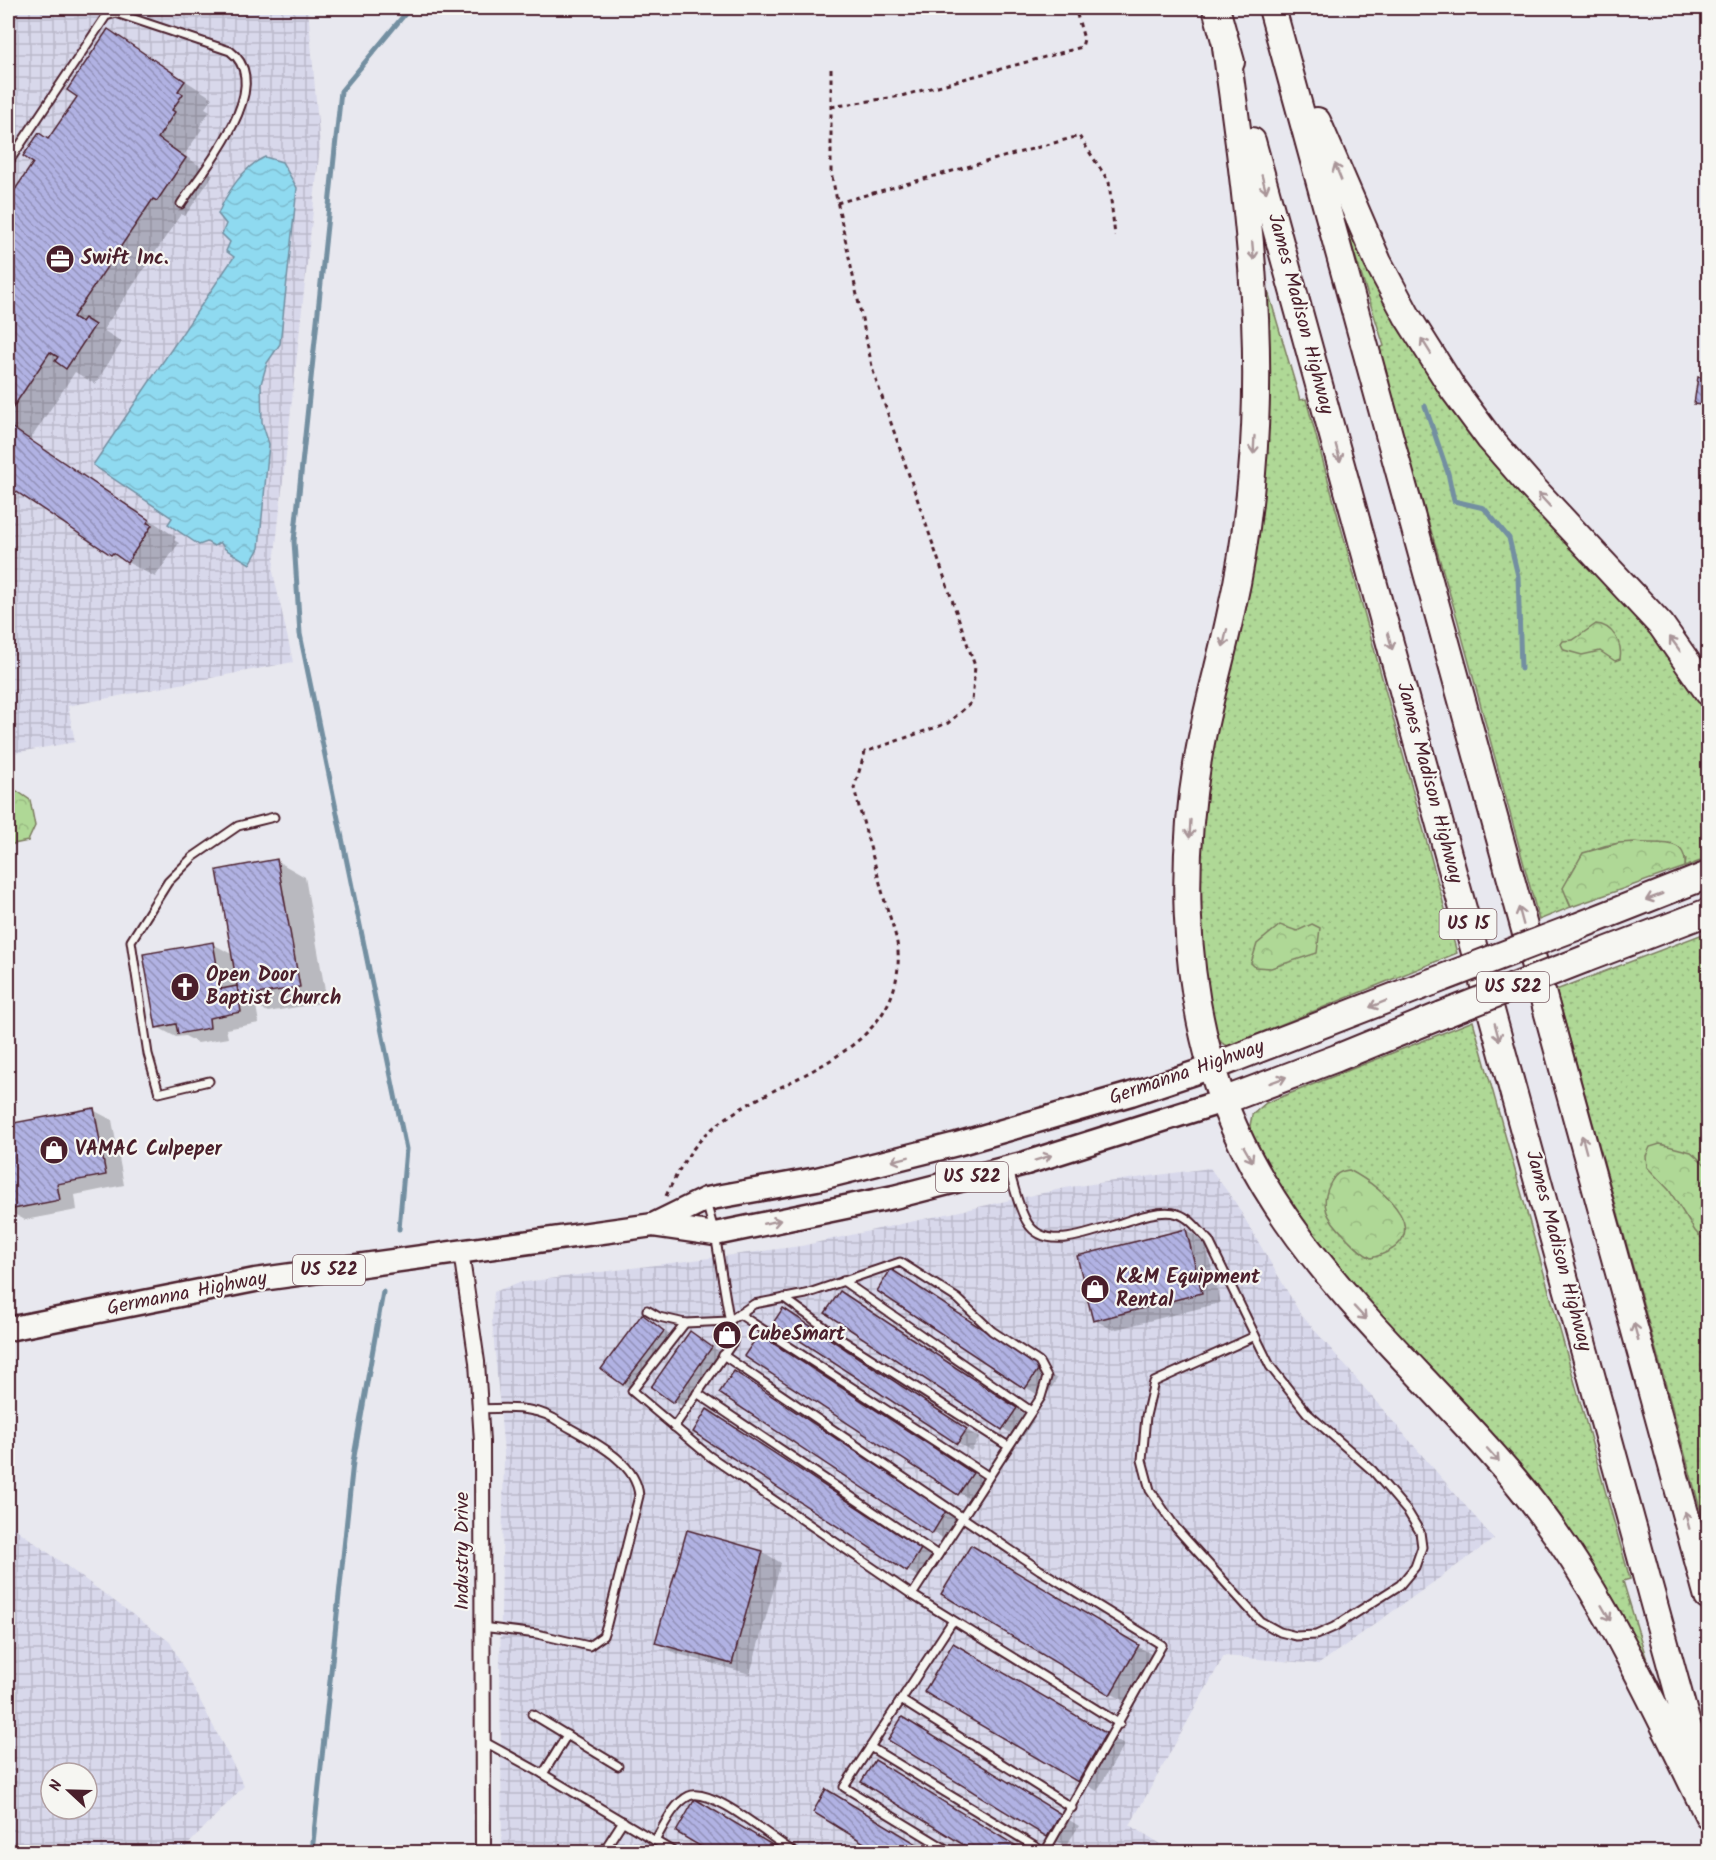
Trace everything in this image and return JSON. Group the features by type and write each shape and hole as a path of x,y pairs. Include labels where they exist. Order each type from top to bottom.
{"highway":[{"name":"James Madison Highway","path":"1216,8 1708,1801"},
{"path":"1272,9 1378,262 1407,316 1447,380 1490,439 1531,486 1661,625 1708,692"},
{"name":"US 15","path":"1272,9 1708,1597"},
{"path":"1226,47 1253,257 1257,392 1252,471 1243,551 1198,759 1191,817 1188,876 1189,929 1200,1014 1212,1067 1223,1101 1243,1146 1308,1250 1342,1293 1515,1480 1551,1527 1589,1585 1624,1645 1708,1815"},
{"name":"Germanna Highway","path":"1212,1067 1708,875"},
{"name":"Germanna Highway","path":"1223,1101 1337,1059 1442,1015 1708,912"}],"main road":[{"name":"Germanna Highway","path":"653,1225 706,1199 817,1179 957,1144 1131,1094 1212,1067"},
{"name":"Germanna Highway","path":"8,1329 255,1280 653,1225 715,1234 894,1197 1008,1167 1223,1101"}],"street":[{"name":"Industry Drive","path":"461,1252 477,1362 480,1409 483,1852"}],"lane":[{"path":"8,163 106,16 116,13 230,51 243,66 246,88 236,118 181,204"},
{"path":"208,1081 159,1093 148,1054 131,941 168,882 193,857 238,826 274,817"},
{"path":"1008,1167 1028,1224 1039,1234 1052,1238 1083,1235 1164,1211 1180,1214 1195,1225 1209,1241 1270,1366 1307,1413 1373,1471 1408,1512 1420,1532 1422,1547 1415,1568 1400,1585 1334,1628 1316,1635 1296,1636 1280,1632 1260,1621 1176,1528 1150,1490 1142,1460 1146,1416 1154,1382 1255,1336"},
{"path":"674,1427 733,1342 715,1234 706,1199"},
{"path":"647,1310 685,1323 729,1321 754,1304 784,1299 900,1262 958,1299 992,1331 1039,1362 1047,1377 1041,1396 912,1595"},
{"path":"843,1281 1030,1411"},
{"path":"784,1299 855,1348 1008,1446"},
{"path":"739,1314 988,1476"},
{"path":"685,1323 632,1391 708,1455 912,1595 952,1622 1120,1724"},
{"path":"723,1355 963,1515 1040,1570 1162,1645 1120,1724 1044,1852 870,1747"},
{"path":"697,1393 938,1555"},
{"path":"480,1409 515,1408 544,1413 614,1457 630,1471 638,1487 639,1496 608,1624 603,1636 596,1644 582,1646 537,1634 482,1627"},
{"path":"951,1852 844,1787 952,1622"},
{"path":"901,1700 1072,1808"},
{"path":"532,1714 618,1766"},
{"path":"543,1774 567,1735"},
{"path":"483,1741 674,1852"},
{"path":"655,1841 673,1812 689,1796 704,1795 733,1811 794,1852"},
{"path":"603,1852 623,1821"}],"path":[{"path":"831,107 901,96 1082,47 1084,39 1075,8"},
{"path":"653,1225 681,1162 698,1142 723,1120 839,1055 879,1022 893,993 898,950 854,788 858,768 865,752 948,723 972,702 975,666 873,371 831,172 831,69"},
{"path":"837,203 1078,136 1109,182 1115,236"}],"shaded area":[{"path":"8,8 308,8 320,147 273,572 293,662 68,706 75,742 8,754"},
{"path":"1210,1168 1235,1202 1300,1313 1494,1539 1319,1664 1224,1656 1130,1825 1174,1852 502,1852 500,1666 504,1453 492,1320 494,1292 517,1283 801,1246 1070,1187"},
{"path":"8,1523 170,1642 244,1786 181,1852 8,1852"}],"green space":[{"path":"1351,223 1386,301 1422,364 1645,620 1708,708 1708,858 1685,867 1686,859 1647,845 1623,843 1597,848 1583,854 1568,879 1566,892 1571,907 1539,920 1457,618 1377,349 1384,346 1345,224"},
{"path":"1263,274 1300,400 1306,399 1457,953 1228,1046 1218,1041 1200,951 1195,865 1218,691"},
{"path":"1596,624 1607,628 1615,636 1620,647 1620,659 1615,661 1600,651 1582,655 1564,650 1561,644 1563,641 1573,640"},
{"path":"17,791 30,800 35,826 28,841 8,845 8,796"},
{"path":"1635,842 1676,846 1684,857 1685,867 1571,907 1563,888 1583,853 1619,843"},
{"path":"1312,924 1320,928 1317,953 1271,968 1255,967 1251,963 1257,944 1280,925 1297,931"},
{"path":"1708,932 1708,1537 1556,990"},
{"path":"1473,1021 1630,1579 1623,1581 1661,1707 1628,1643 1297,1218 1249,1131 1252,1115 1266,1103"},
{"path":"1660,1144 1691,1152 1708,1167 1708,1245 1695,1231 1669,1190 1647,1167 1646,1156 1650,1147"},
{"path":"1349,1170 1378,1189 1391,1201 1400,1214 1405,1227 1402,1239 1392,1250 1371,1258 1360,1251 1330,1218 1325,1205 1327,1191 1338,1173"}],"water":[{"path":"265,157 282,162 297,188 280,344 267,363 261,384 262,422 269,444 259,548 250,564 225,549 220,542 214,546 207,542 199,545 168,524 172,518 93,465 234,257 226,251 230,242 222,234 226,224 218,214 237,181 257,161"}],"building":[{"name":"Swift Inc.","path":"108,29 185,81 178,91 183,94 172,110 175,112 158,138 186,158 157,201 153,199 73,317 81,322 84,318 95,325 66,369 55,361 58,357 50,352 8,415 8,200 33,163 23,156 39,133 48,139 77,97 67,90"},
{"path":"1698,377 1708,379 1708,406 1694,404"},
{"path":"8,425 149,520 147,523 152,525 127,563 113,553 111,555 8,486"},
{"path":"277,859 300,987 239,997 217,870"},
{"name":"Open Door Baptist Church","path":"213,942 221,989 237,986 241,1012 209,1018 210,1028 178,1034 176,1024 156,1028 143,954"},
{"name":"VAMAC Culpeper","path":"94,1108 106,1175 57,1184 60,1200 8,1210 8,1124"},
{"path":"1186,1229 1202,1293 1093,1321 1077,1256"},
{"path":"891,1269 1040,1367 1025,1389 877,1291"},
{"path":"840,1291 1017,1408 1002,1430 825,1313"},
{"path":"783,1308 967,1429 957,1444 773,1323"},
{"path":"642,1314 664,1331 623,1385 601,1369"},
{"path":"690,1331 712,1347 673,1403 651,1387"},
{"path":"759,1334 973,1473 958,1495 744,1356"},
{"path":"734,1371 946,1511 932,1534 719,1393"},
{"path":"707,1409 921,1549 907,1572 693,1432"},
{"path":"687,1530 763,1551 732,1664 655,1643"},
{"path":"971,1545 1139,1645 1110,1695 941,1594"},
{"path":"953,1643 1106,1733 1078,1782 924,1692"},
{"path":"902,1717 1061,1814 1047,1837 888,1740"},
{"path":"875,1760 1026,1852 975,1852 861,1782"},
{"path":"826,1789 930,1852 879,1852 813,1812"},
{"path":"695,1799 784,1852 710,1852 676,1832"}],"waterway":[{"path":"399,1229 406,1149 300,634 294,541 341,91 410,8"},
{"path":"1425,406 1448,473 1454,501 1484,508 1509,538 1518,576 1521,669"},
{"path":"312,1852 353,1462 383,1292"}],"place":[{"name":"Swift Inc.","path":"60,259"},
{"name":"Open Door Baptist Church","path":"185,987"},
{"name":"VAMAC Culpeper","path":"54,1150"},
{"name":"K&M Equipment Rental","path":"1095,1289"},
{"name":"CubeSmart","path":"727,1335"}]}
